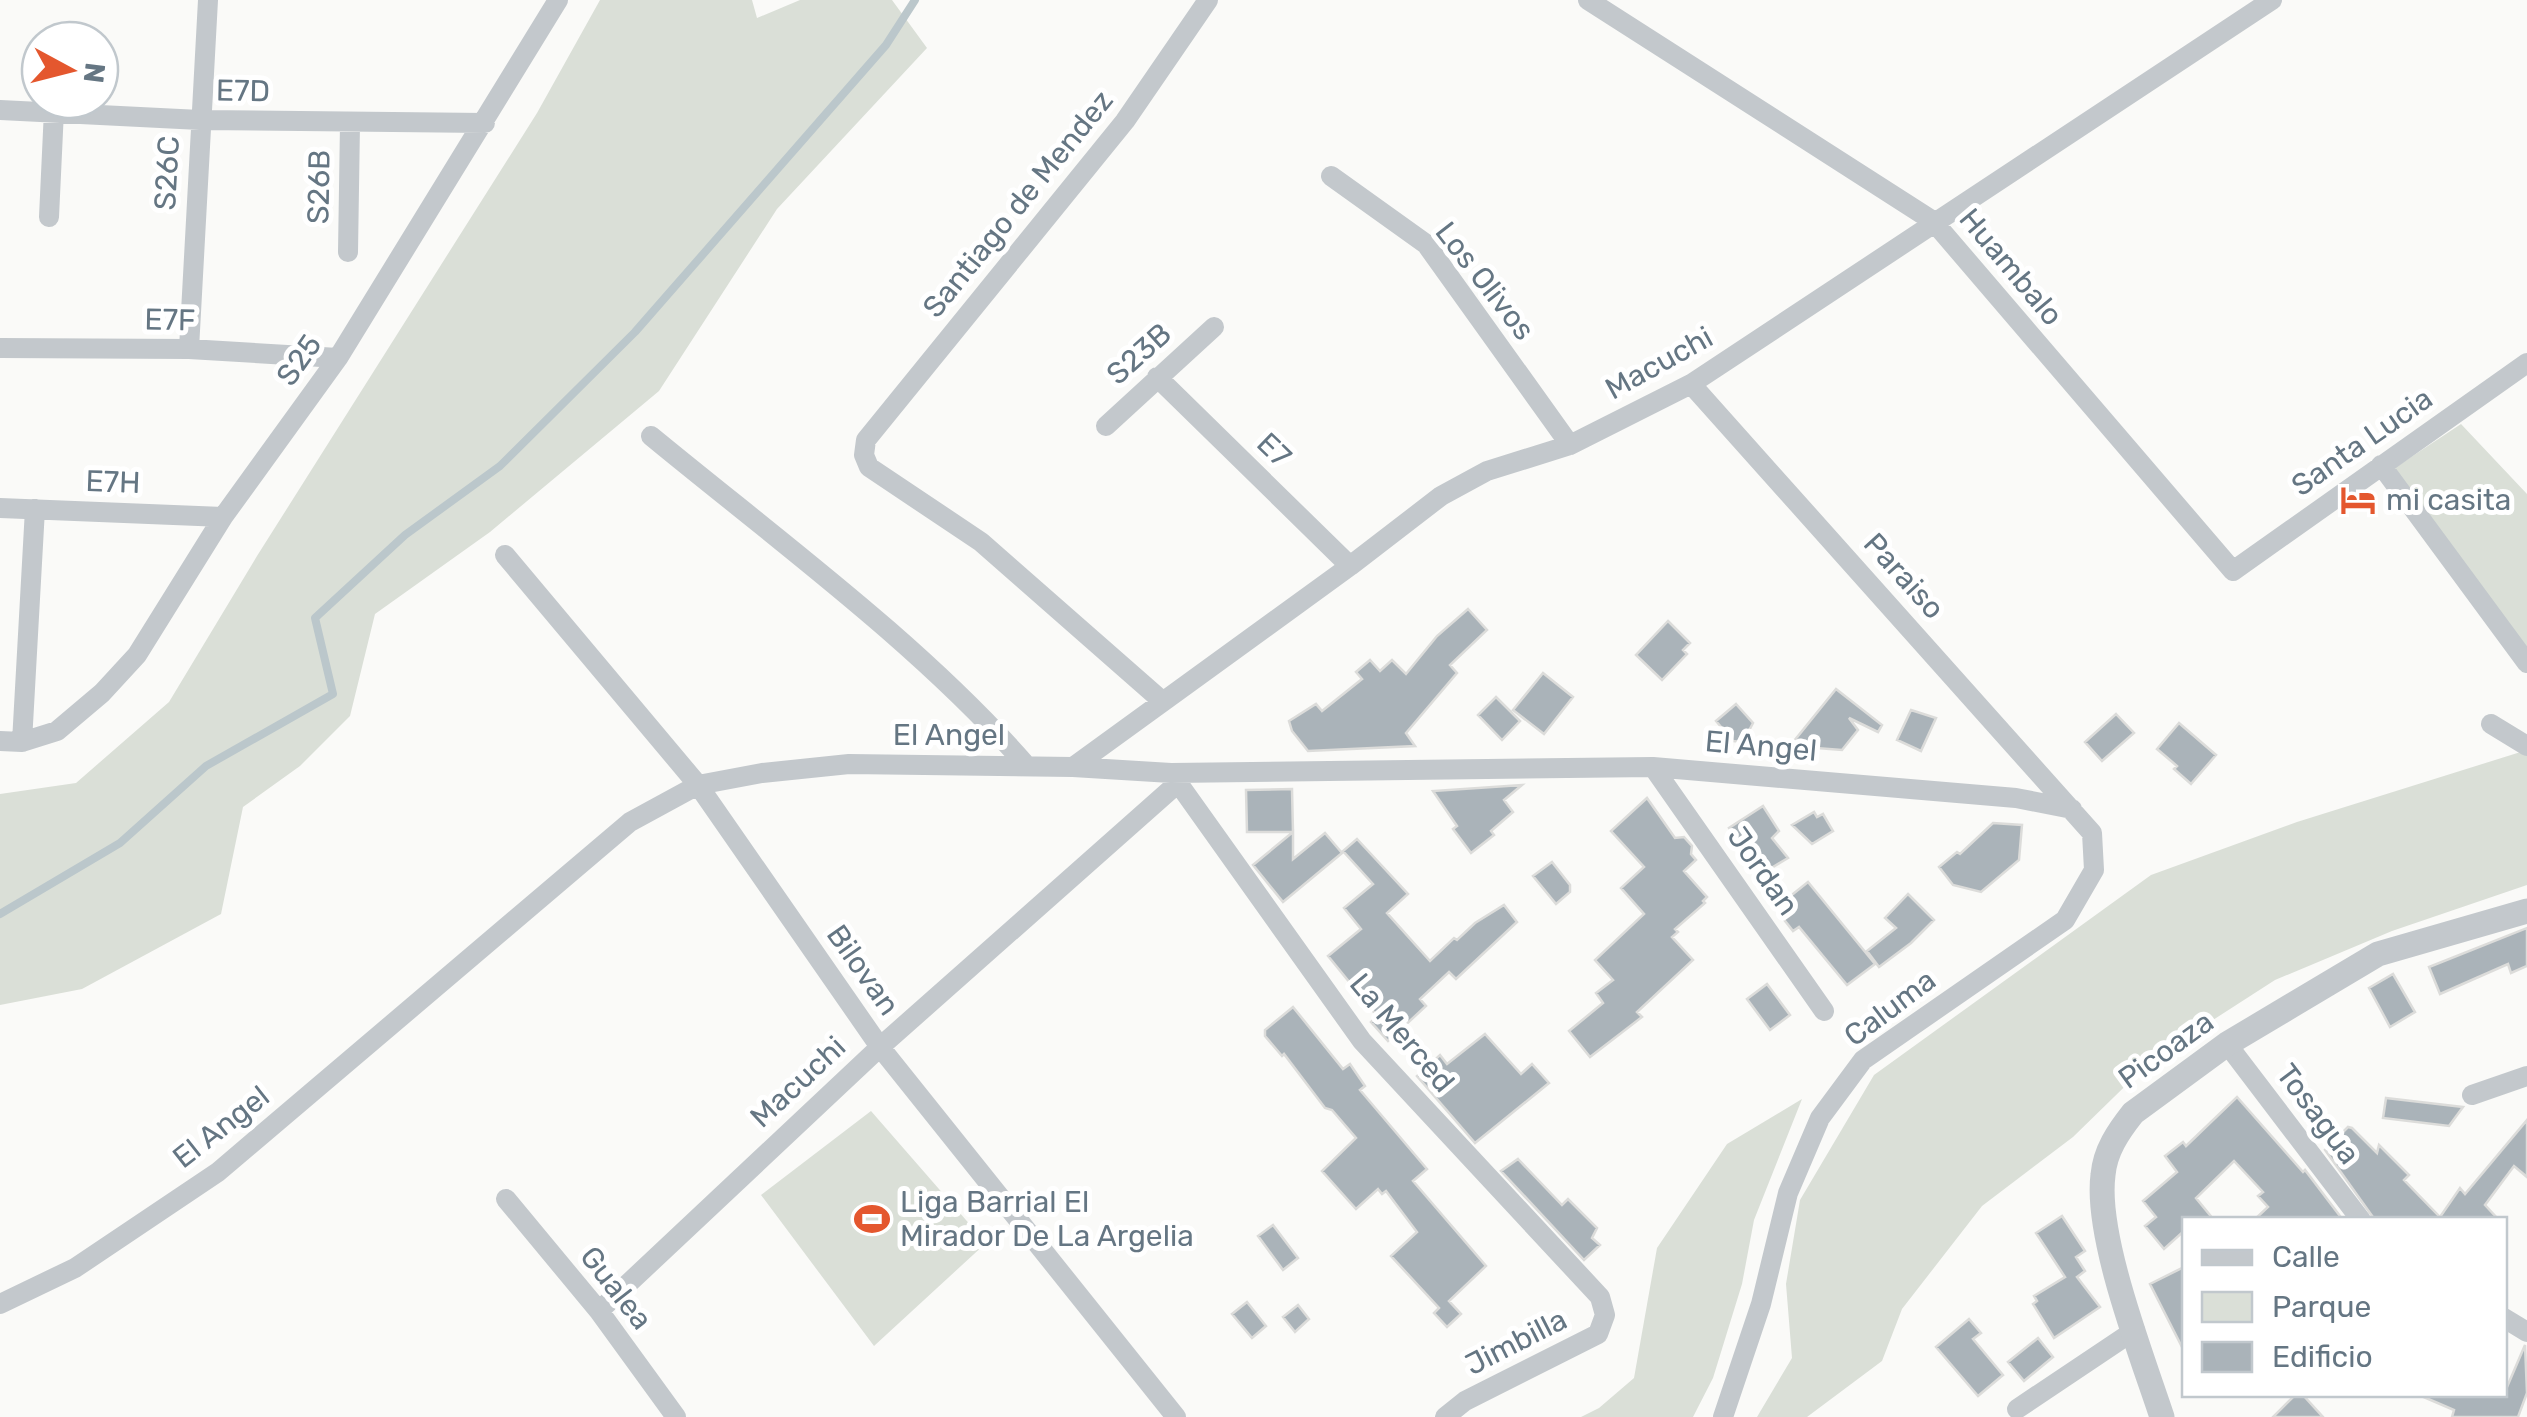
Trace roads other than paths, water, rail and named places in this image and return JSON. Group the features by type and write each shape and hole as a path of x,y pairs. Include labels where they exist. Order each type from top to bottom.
{"street":[{"name":"S26C","path":"189,349 208,0"},
{"name":"S25","path":"22,742 57,731 102,694 137,654 223,517 338,358 486,123 558,0"},
{"name":"Santiago de Mendez","path":"1162,700 981,542 868,467 864,455 866,440 1125,120 1208,0"},
{"name":"Huambalo","path":"1588,0 1933,221 2233,571"},
{"name":"Macuchi","path":"1073,767 1441,496 1487,471 1570,445 1691,384 2272,0"},
{"name":"E7D","path":"120,115 350,124 486,123"},
{"path":"49,217 54,120"},
{"name":"S26B","path":"348,252 350,124"},
{"name":"Los Olivos","path":"1331,176 1426,244 1570,445"},
{"name":"S23B","path":"1106,426 1214,328"},
{"name":"E7F","path":"0,348 189,349 338,358"},
{"name":"Santa Lucia","path":"2233,571 2527,363"},
{"name":"E7","path":"1157,377 1350,566"},
{"name":"Paraiso","path":"1691,384 2072,808"},
{"path":"651,436 918,658 990,725 1026,765"},
{"path":"2382,465 2527,663"},
{"name":"E7H","path":"0,508 223,517"},
{"path":"0,741 22,742 35,509"},
{"name":"Bilovan","path":"505,555 698,785 880,1046 1176,1417"},
{"path":"2490,724 2527,746"},
{"name":"El Angel","path":"0,1304 75,1268 218,1172 630,822 698,785 762,772 849,764 1073,767 1174,778 1653,767 2016,798 2072,808"},
{"name":"Jordan","path":"1653,767 1824,1010"},
{"name":"Macuchi","path":"599,1311 880,1046 1174,778"},
{"name":"La Merced","path":"1174,778 1362,1040 1600,1297 1606,1315"},
{"name":"Caluma","path":"1723,1417 1761,1304 1788,1193 1820,1118 1864,1060 2065,920 2094,870 2092,833 2072,808"},
{"name":"Picoaza","path":"2162,1417 2105,1224 2102,1178 2112,1142 2133,1113 2227,1044 2378,954 2527,910"},
{"name":"Tosagua","path":"2227,1044 2359,1217"},
{"path":"2472,1094 2527,1076"},
{"name":"Gualea","path":"506,1199 599,1311 676,1417"},
{"name":"Jimbilla","path":"1445,1417 1465,1400 1598,1334 1606,1315"},
{"path":"2017,1409 2135,1330"}],"waterway":[{"path":"0,914 120,843 206,766 333,694 315,618 405,535 500,466 635,332 886,45 915,0"}],"place":[{"name":"mi casita","path":"2358,500"},
{"name":"Liga Barrial El Mirador De La Argelia","path":"872,1219"}]}
